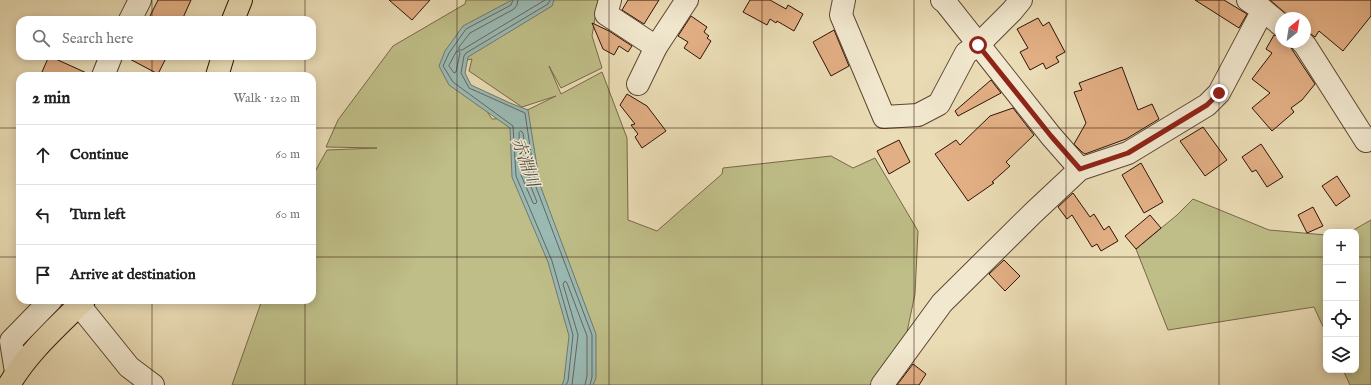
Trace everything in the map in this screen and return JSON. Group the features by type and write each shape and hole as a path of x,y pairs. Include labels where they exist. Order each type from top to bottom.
{"main road":[{"path":"235,16 241,0"},
{"path":"218,72 222,60"},
{"path":"12,379 29,354 79,304"}],"street":[{"path":"132,16 140,0"},
{"path":"610,0 606,14 656,47"},
{"path":"638,84 656,47 687,0"},
{"path":"844,0 841,16 884,117 918,114 939,104 966,53 978,45 1021,0"},
{"path":"942,0 1051,136 1080,169"},
{"path":"882,385 942,303 1080,169 1128,153 1207,105 1219,93 1255,5 1275,20"},
{"path":"1307,48 1366,140 1371,138"},
{"path":"105,72 109,60"},
{"path":"12,379 11,341 47,304"},
{"path":"82,304 129,367 153,385"}],"shaded area":[{"path":"466,0 598,0 592,36 602,68 561,88 549,66 561,94 602,72 627,138 628,220 657,231 722,174 723,168 831,156 853,168 875,158 918,231 915,294 904,346 875,385 232,385 261,304 316,304 316,170 327,150 377,148 326,147 338,120 393,46 465,4","holes":["472,59 469,71 522,107 556,96 511,118 492,119 454,62"]},
{"path":"1193,199 1269,230 1323,235 1323,326 1314,307 1168,330 1136,249 1177,215"},
{"path":"1371,220 1371,385 1350,385 1344,373 1359,373 1359,229 1355,229"}],"water":[{"name":"赤淵川","path":"512,0 554,0 552,6 468,57 465,73 471,85 528,110 540,185 596,334 596,378 593,385 562,385 564,380 569,336 548,262 512,177 510,128 449,85 439,66 445,51 463,26"}],"building":[{"path":"158,0 191,0 184,16 150,16"},
{"path":"389,0 430,0 412,20"},
{"path":"628,0 659,0 644,24 622,10"},
{"path":"750,0 770,0 786,9 788,5 803,14 794,31 777,21 776,23 770,19 767,25 743,12"},
{"path":"1195,0 1224,0 1247,14 1239,28"},
{"path":"1270,0 1371,0 1371,16 1343,51 1319,31 1315,37 1311,34 1311,12 1284,12"},
{"path":"691,16 707,27 704,32 709,36 707,38 711,41 700,59 684,48 688,42 678,36"},
{"path":"1038,18 1043,26 1049,22 1065,52 1056,57 1059,62 1046,69 1043,63 1030,70 1020,52 1028,48 1017,29"},
{"path":"592,23 609,31 632,46 628,52 619,46 614,55 603,49"},
{"path":"834,30 849,66 831,76 813,42"},
{"path":"1275,35 1275,48 1291,48 1315,84 1302,100 1291,108 1294,112 1272,131 1252,108 1270,93 1252,79 1272,53 1266,49"},
{"path":"47,60 58,60 84,72 42,72"},
{"path":"132,60 165,60 159,72 154,72"},
{"path":"1122,67 1138,110 1152,104 1159,119 1126,139 1085,154 1074,144 1086,123 1074,92 1082,90 1079,83"},
{"path":"991,80 1001,93 958,116 955,111"},
{"path":"627,94 647,106 666,131 642,148 635,137 638,134 631,125 635,124 620,105"},
{"path":"1013,108 1034,135 1006,162 1010,166 992,182 994,183 968,201 935,154 956,140 960,145 990,116"},
{"path":"1203,127 1227,160 1205,176 1180,141"},
{"path":"899,140 910,162 889,174 877,151"},
{"path":"1261,144 1283,177 1267,187 1256,170 1252,172 1242,157"},
{"path":"1141,163 1163,202 1144,213 1122,175"},
{"path":"1337,176 1350,196 1336,206 1322,186"},
{"path":"1073,193 1090,217 1094,214 1104,230 1109,226 1118,241 1101,251 1097,244 1092,247 1072,215 1067,219 1058,207"},
{"path":"1313,207 1323,226 1307,233 1298,215"},
{"path":"1150,215 1161,228 1136,249 1125,236"},
{"path":"1004,260 1020,276 1005,291 989,274"},
{"path":"913,364 926,374 919,385 897,385"}],"route":[{"path":"978,45 1051,136 1080,169 1128,153 1207,105 1219,93"}]}
